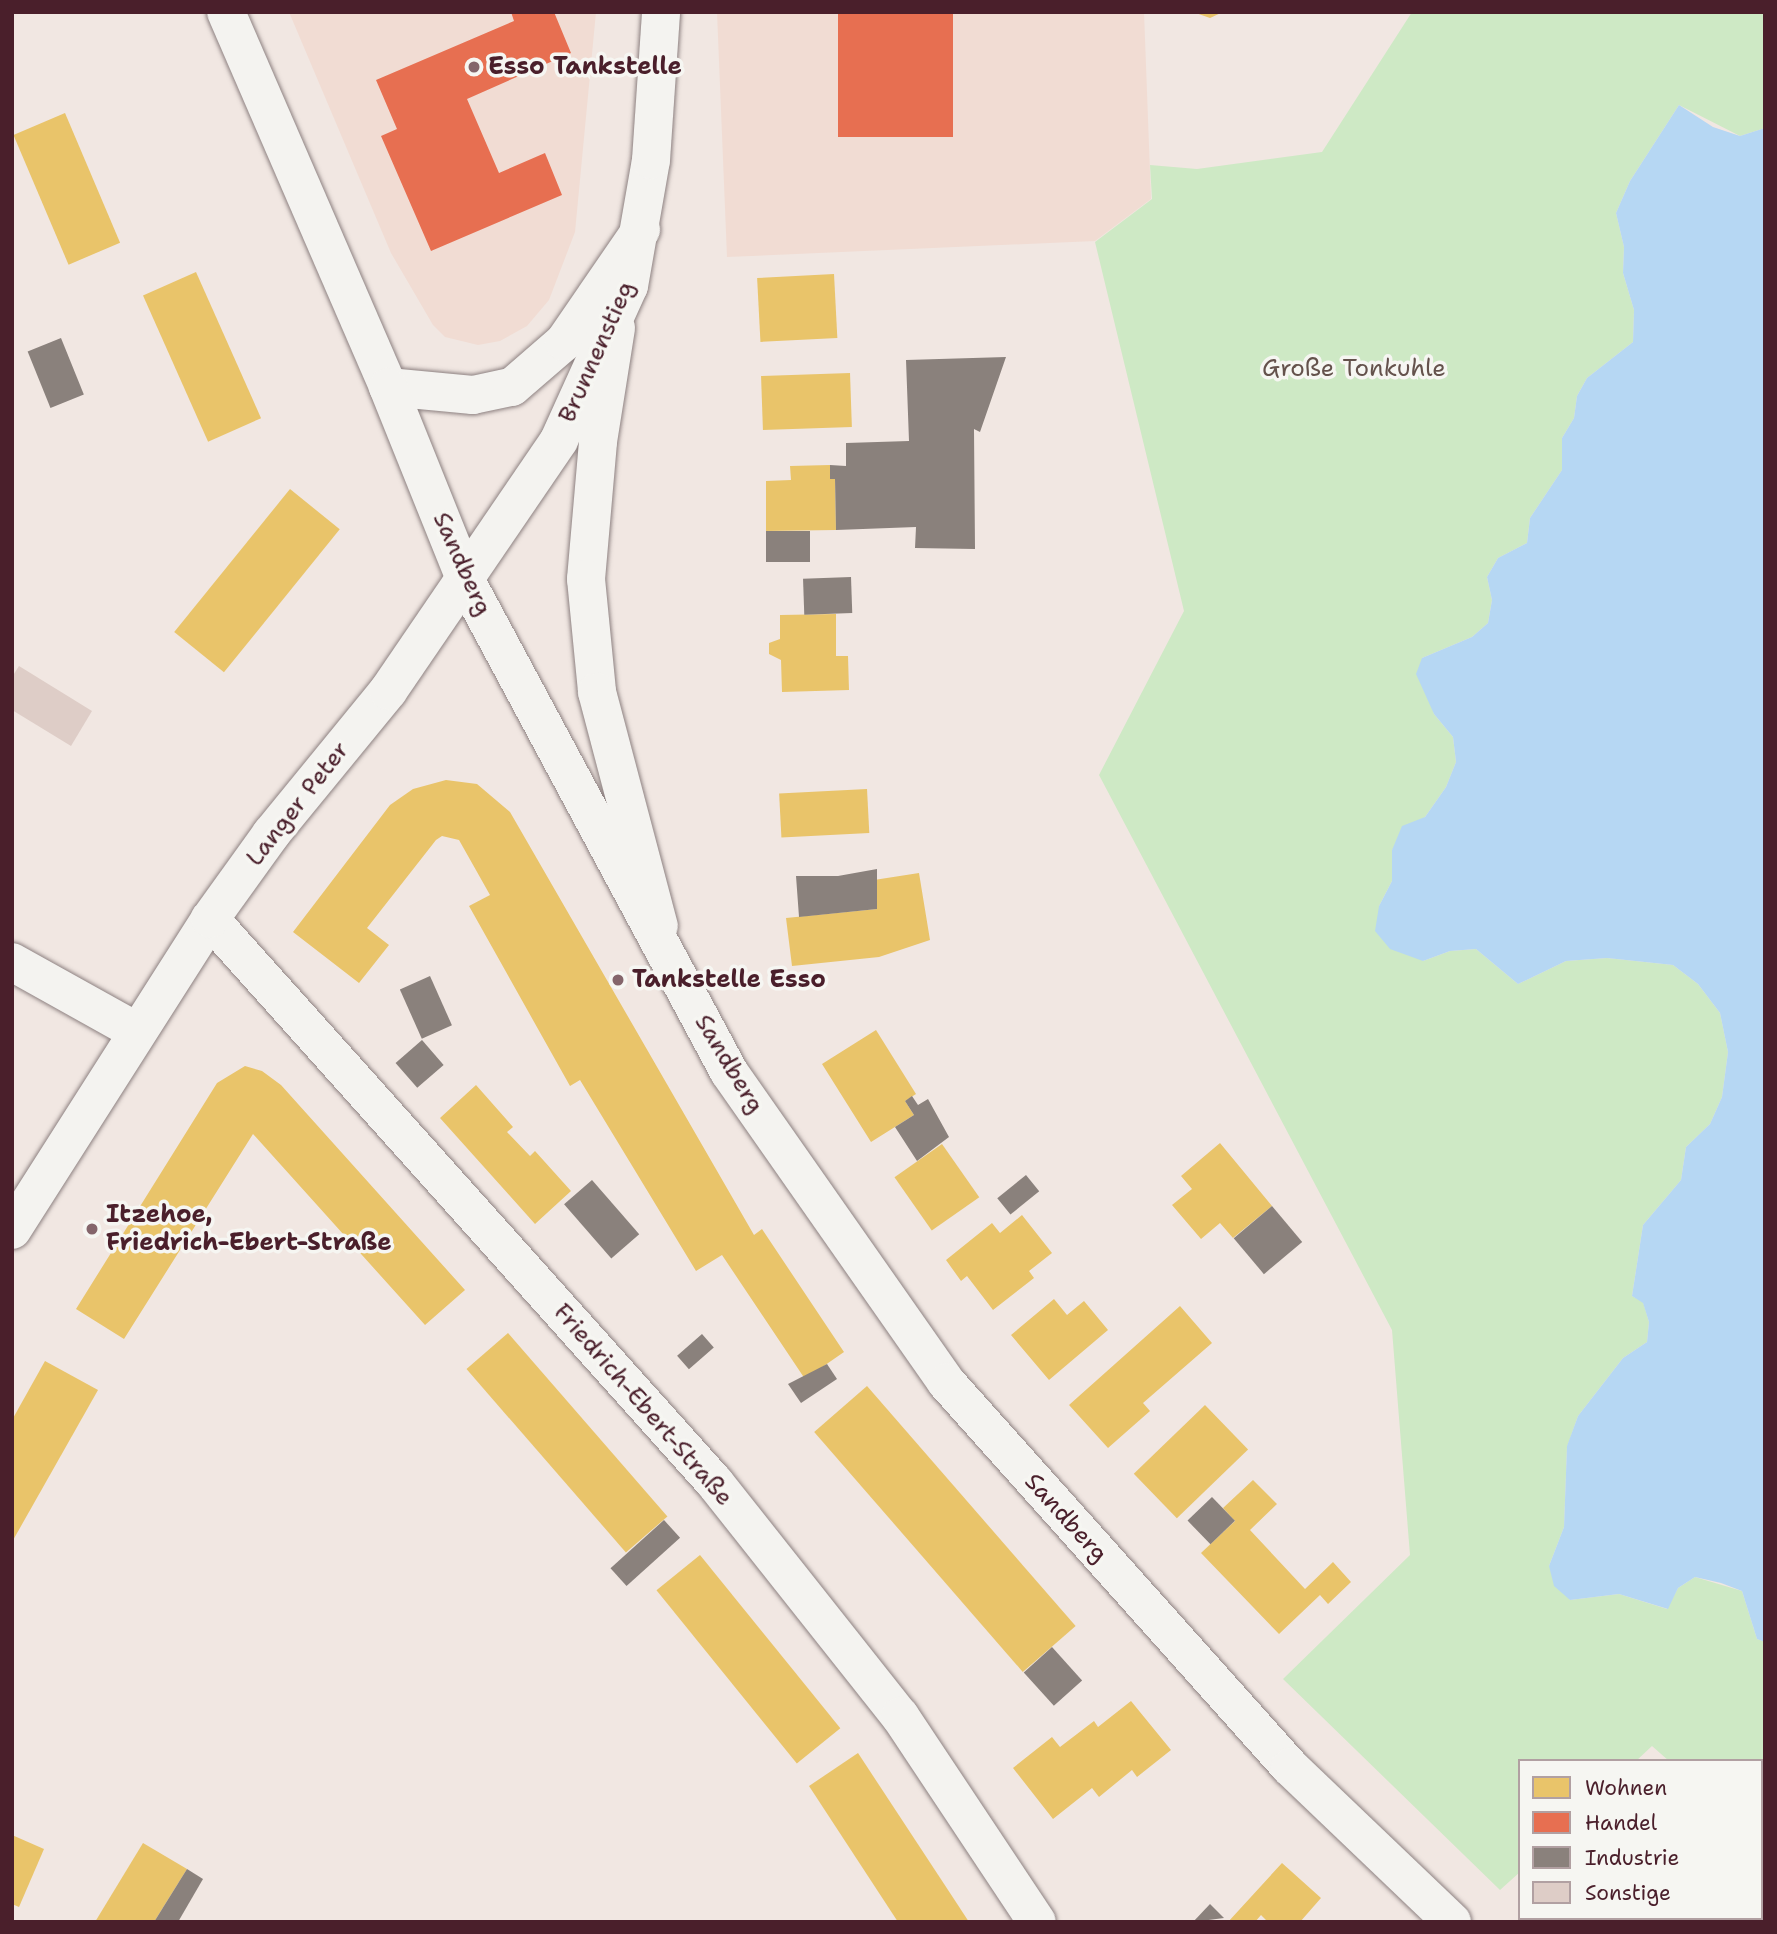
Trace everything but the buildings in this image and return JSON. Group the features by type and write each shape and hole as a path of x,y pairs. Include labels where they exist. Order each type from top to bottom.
{"main road":[{"name":"Sandberg","path":"226,12 388,387 466,581 729,1072 946,1382 1290,1767 1452,1922"},
{"name":"Brunnenstieg","path":"466,581 559,440 618,319 641,230 661,12"},
{"path":"388,387 473,395 512,387 564,342 641,230"},
{"path":"618,319 598,442 586,579 597,692 670,961"},
{"name":"Langer Peter","path":"12,1230 136,1031 210,919 271,834 388,691 466,581"},
{"name":"Friedrich-Ebert-Straße","path":"210,919 715,1483 900,1716 1037,1922"},
{"path":"12,962 136,1031"}],"shaded area":[{"path":"289,12 596,12 575,232 549,300 527,326 500,341 478,345 445,337 433,325 391,253"},
{"path":"717,12 1144,12 1151,199 1095,241 727,257"}],"green space":[{"name":"Große Tonkuhle","path":"1412,12 1765,12 1765,128 1740,136 1679,105 1630,181 1616,213 1624,247 1623,273 1634,310 1633,342 1587,378 1577,396 1574,418 1562,438 1562,470 1530,518 1527,543 1498,558 1487,577 1492,600 1488,623 1472,637 1422,658 1434,714 1453,737 1456,762 1446,787 1425,817 1392,850 1392,881 1379,906 1423,961 1450,951 1476,949 1518,984 1566,961 1607,958 1673,965 1698,984 1720,1013 1728,1052 1722,1097 1710,1124 1686,1147 1681,1180 1643,1225 1632,1296 1643,1302 1649,1322 1647,1342 1623,1358 1578,1416 1567,1447 1564,1527 1549,1566 1570,1600 1619,1594 1667,1609 1678,1588 1695,1577 1742,1591 1757,1639 1765,1642 1765,1848 1763,1759 1667,1759 1652,1746 1638,1759 1518,1759 1518,1874 1500,1890 1283,1679 1410,1555 1392,1330 1099,775 1184,611 1095,242 1152,199 1150,165 1197,169 1322,152"}],"water":[{"path":"1679,105 1713,127 1740,136 1765,128 1765,1642 1757,1639 1742,1591 1721,1583 1695,1577 1678,1588 1668,1609 1619,1594 1570,1600 1554,1586 1549,1566 1564,1527 1567,1446 1578,1416 1623,1358 1647,1342 1649,1322 1643,1303 1632,1296 1643,1225 1681,1180 1686,1147 1710,1124 1722,1097 1728,1052 1720,1013 1698,984 1673,965 1607,958 1566,961 1518,984 1476,949 1450,951 1423,961 1390,949 1375,931 1379,906 1392,881 1392,850 1402,826 1425,817 1446,787 1456,762 1453,737 1434,714 1416,674 1422,658 1472,637 1488,623 1492,600 1487,577 1498,558 1527,543 1530,518 1562,470 1562,438 1574,418 1577,396 1587,378 1633,342 1634,310 1623,273 1624,247 1616,213 1630,181"}],"place":[{"name":"Esso Tankstelle","path":"474,67"},
{"name":"Tankstelle Esso","path":"618,980"},
{"name":"Itzehoe, Friedrich-Ebert-Straße","path":"92,1229"}]}
